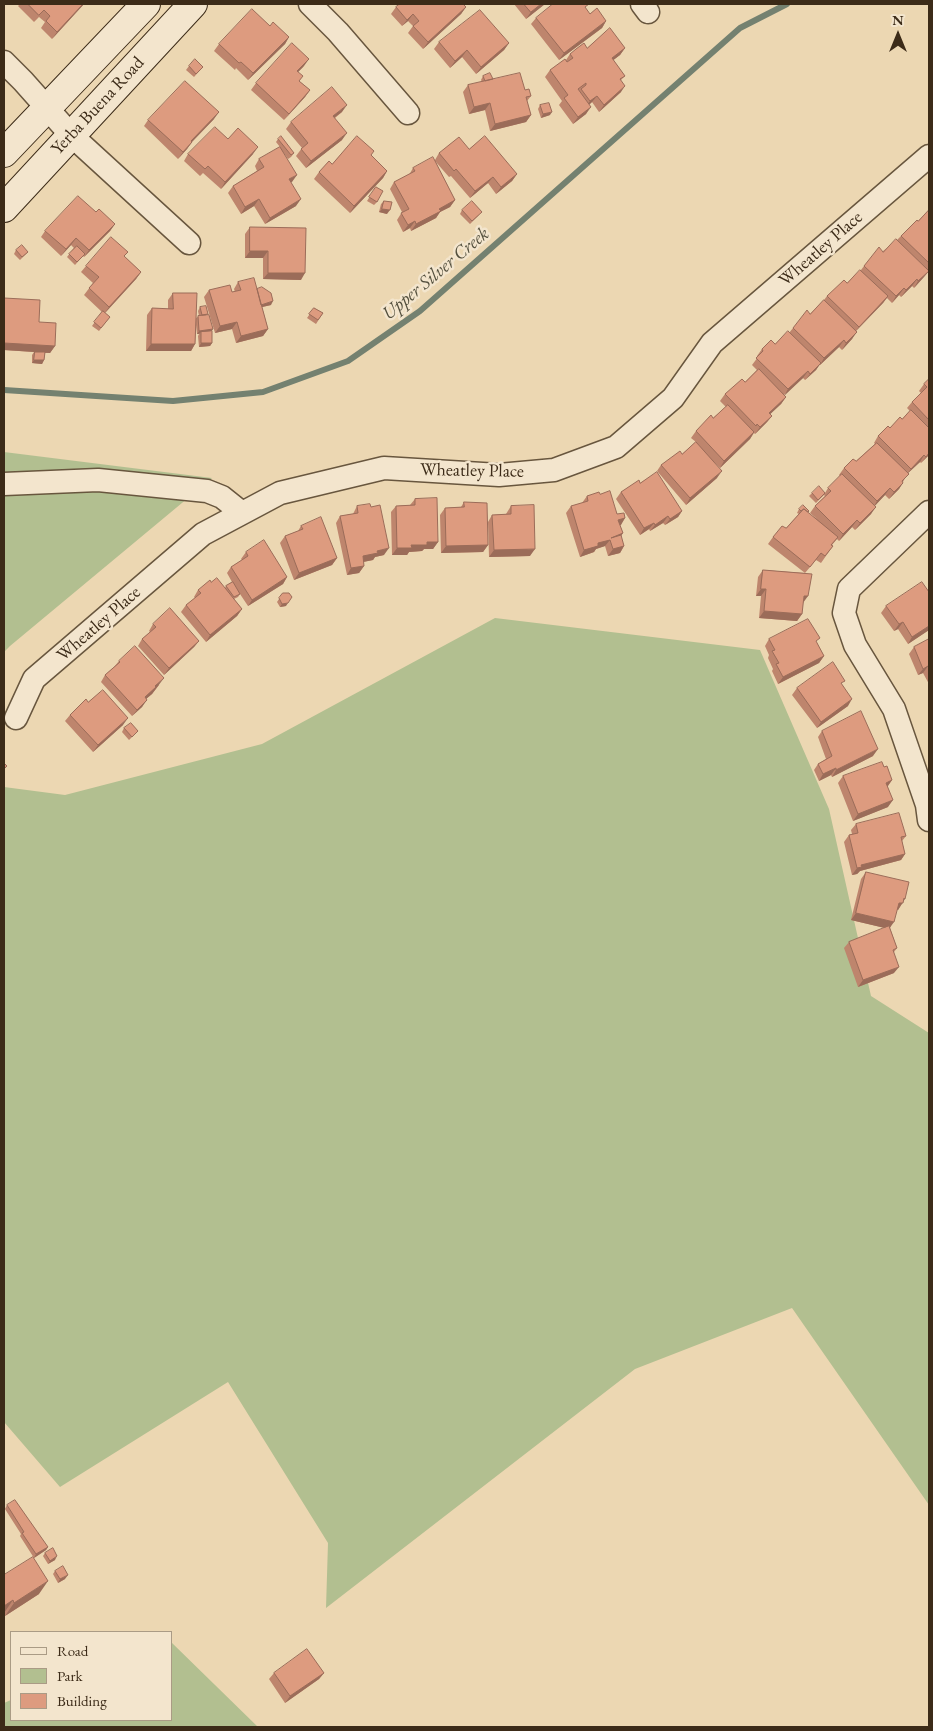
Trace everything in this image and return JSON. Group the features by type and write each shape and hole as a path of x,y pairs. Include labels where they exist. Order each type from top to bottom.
{"main road":[{"name":"Yerba Buena Road","path":"4,153 146,4"},
{"name":"Yerba Buena Road","path":"4,208 192,4"}],"street":[{"path":"310,4 338,32 408,113"},
{"path":"4,62 71,135 190,243"},
{"name":"Wheatley Place","path":"16,718 34,679 204,534 280,492 384,468 498,475 554,470 616,447 673,398 712,343 929,156"},
{"path":"4,484 98,480 207,492 222,497 242,513"},
{"path":"929,512 848,589 844,613 855,645 894,709 927,806 929,820"}],"green space":[{"path":"4,452 212,478 4,652"},
{"path":"495,618 760,650 829,809 871,996 929,1033 929,1505 792,1308 635,1369 326,1608 328,1543 228,1382 60,1487 4,1422 4,787 65,795 262,744"},
{"path":"172,1643 258,1727 4,1727 4,1703 10,1700 10,1721 172,1721"}],"building":[{"path":"28,4 83,4 57,32 46,21 50,16 44,10 39,15"},
{"path":"400,4 463,4 466,7 428,42 413,26 419,21 413,14 407,20 396,7"},
{"path":"524,4 541,4 531,12"},
{"path":"553,4 589,4 585,7 590,14 597,8 606,21 564,53 536,18"},
{"path":"252,9 270,26 273,22 289,37 253,73 219,44"},
{"path":"480,10 509,43 481,67 467,50 455,61 439,42"},
{"path":"610,28 625,48 612,58 625,76 620,79 625,86 604,105 597,96 590,101 581,89 586,83 578,89 591,107 578,117 564,98 568,95 550,70 565,59 567,62 573,58 570,54 576,49 584,43 587,48"},
{"path":"292,43 309,59 297,71 303,76 299,81 310,90 289,114 256,83"},
{"path":"195,59 203,67 196,74 189,66"},
{"path":"490,73 493,79 485,81 483,76"},
{"path":"520,73 525,90 529,89 531,96 526,97 531,115 495,124 490,103 474,107 468,85"},
{"path":"185,81 219,112 183,152 148,120"},
{"path":"332,87 347,105 333,116 347,133 311,161 301,149 308,143 291,122"},
{"path":"549,103 552,112 543,114 540,105"},
{"path":"215,127 228,139 238,128 258,147 225,182 208,166 205,169 188,154"},
{"path":"281,136 294,153 291,155 278,139"},
{"path":"357,136 374,151 371,155 387,171 354,206 319,172 329,161 332,164"},
{"path":"485,136 517,174 501,187 493,177 475,191 439,153 459,137 469,149"},
{"path":"280,147 297,175 289,179 301,199 270,218 259,199 245,207 233,186 264,167 259,159"},
{"path":"433,157 455,200 439,209 441,211 416,224 415,221 408,225 401,213 409,209 394,182 415,171 413,168"},
{"path":"376,187 383,191 377,202 369,197"},
{"path":"78,196 96,212 99,209 115,224 89,250 76,238 66,249 45,231"},
{"path":"384,201 392,202 390,210 382,209"},
{"path":"472,201 482,212 472,221 462,210"},
{"path":"929,210 929,263 901,236"},
{"path":"250,227 306,228 305,273 268,273 268,251 250,251"},
{"path":"111,237 128,252 124,256 141,272 109,307 89,288 99,277 86,266"},
{"path":"896,239 929,271 906,290 904,288 896,296 864,266 879,247 883,252"},
{"path":"22,245 28,252 22,257 16,250"},
{"path":"77,246 85,254 77,262 69,254"},
{"path":"860,270 888,296 859,327 827,296 844,280 847,283"},
{"path":"254,278 268,329 241,336 237,322 220,326 209,290 230,285 232,292 241,290 238,282"},
{"path":"262,287 271,293 273,301 261,305 257,289"},
{"path":"173,293 197,293 195,344 151,344 152,308 173,309"},
{"path":"4,298 40,300 39,322 56,323 55,346 4,343"},
{"path":"824,300 857,332 846,343 844,340 824,358 793,328 807,310 810,314"},
{"path":"206,306 208,314 202,315 200,307"},
{"path":"314,308 323,313 318,320 309,314"},
{"path":"103,311 110,317 101,328 94,322"},
{"path":"209,315 213,329 199,331 198,316"},
{"path":"212,331 212,343 201,343 201,332"},
{"path":"788,331 821,363 810,374 808,371 788,389 756,358 771,340 775,344"},
{"path":"35,352 45,352 44,360 34,360"},
{"path":"759,369 786,397 769,413 772,416 760,427 757,424 756,426 725,394 742,379 745,382"},
{"path":"929,379 929,420 912,402 927,387 924,384"},
{"path":"728,405 754,432 724,461 696,431 711,415 713,418"},
{"path":"911,410 929,428 929,453 926,457 924,455 911,469 878,436 888,426 890,428 900,417 902,419"},
{"path":"696,442 722,471 690,498 661,465 680,451 682,454"},
{"path":"877,443 909,474 894,492 890,488 877,501 844,468 853,459 856,461"},
{"path":"657,472 682,511 670,519 668,516 655,525 654,523 644,528 621,492 639,480 640,483"},
{"path":"842,474 876,507 860,523 857,520 843,534 815,506 831,491 828,488"},
{"path":"819,486 825,493 818,500 812,493"},
{"path":"610,491 617,514 624,513 625,518 618,520 623,533 611,538 621,535 624,546 613,549 610,540 598,543 598,546 584,550 571,506 588,501 587,496"},
{"path":"437,498 438,542 427,542 427,545 411,545 412,548 397,548 396,506 415,505 415,499"},
{"path":"464,502 487,503 488,545 446,546 445,508 464,507"},
{"path":"370,504 371,507 380,505 389,548 377,551 378,553 363,556 364,566 351,568 340,516 358,513 357,506"},
{"path":"534,505 535,549 494,550 492,515 511,514 511,506"},
{"path":"803,505 808,512 804,509 801,511 799,509"},
{"path":"804,509 838,537 825,556 821,553 810,567 773,537 782,526 786,528"},
{"path":"321,517 337,558 299,573 285,536 303,529 301,526"},
{"path":"264,540 287,577 252,600 231,567 248,556 246,552"},
{"path":"763,570 812,574 808,596 804,596 802,614 764,611 766,589 761,589"},
{"path":"217,578 242,609 210,635 186,605 201,593 198,590 210,580 211,582"},
{"path":"233,582 240,594 234,597 226,586"},
{"path":"922,582 929,592 929,626 912,637 903,622 899,624 886,606"},
{"path":"283,593 289,593 292,597 288,603 282,604 279,598"},
{"path":"170,608 199,641 169,668 142,639 156,627 153,624"},
{"path":"808,619 820,638 816,641 824,656 783,677 776,664 779,663 772,651 775,650 769,639"},
{"path":"929,639 929,668 928,666 923,669 914,647"},
{"path":"135,646 164,678 145,697 147,700 137,710 105,675"},
{"path":"833,662 845,681 841,683 852,699 821,722 797,688"},
{"path":"103,690 128,718 98,745 70,715 86,699 88,702"},
{"path":"861,711 878,749 836,770 836,768 823,774 818,764 832,756 822,731"},
{"path":"131,723 138,731 132,737 124,728"},
{"path":"882,762 884,767 887,766 892,780 886,783 893,800 858,814 843,776"},
{"path":"899,813 906,836 901,837 905,854 861,865 862,867 857,868 849,835 858,833 856,824"},
{"path":"866,872 909,882 905,899 903,903 899,903 894,922 856,913"},
{"path":"889,926 897,948 893,950 899,967 863,980 849,942"},
{"path":"15,1500 48,1547 36,1554 7,1505"},
{"path":"53,1548 57,1556 50,1561 45,1553"},
{"path":"33,1557 48,1581 14,1603 13,1600 4,1606 4,1575"},
{"path":"63,1566 68,1575 60,1579 55,1571"},
{"path":"307,1649 324,1673 290,1696 274,1673"}],"waterway":[{"name":"Upper Silver Creek","path":"4,390 173,401 263,392 348,361 420,311 740,28 787,4"}]}
